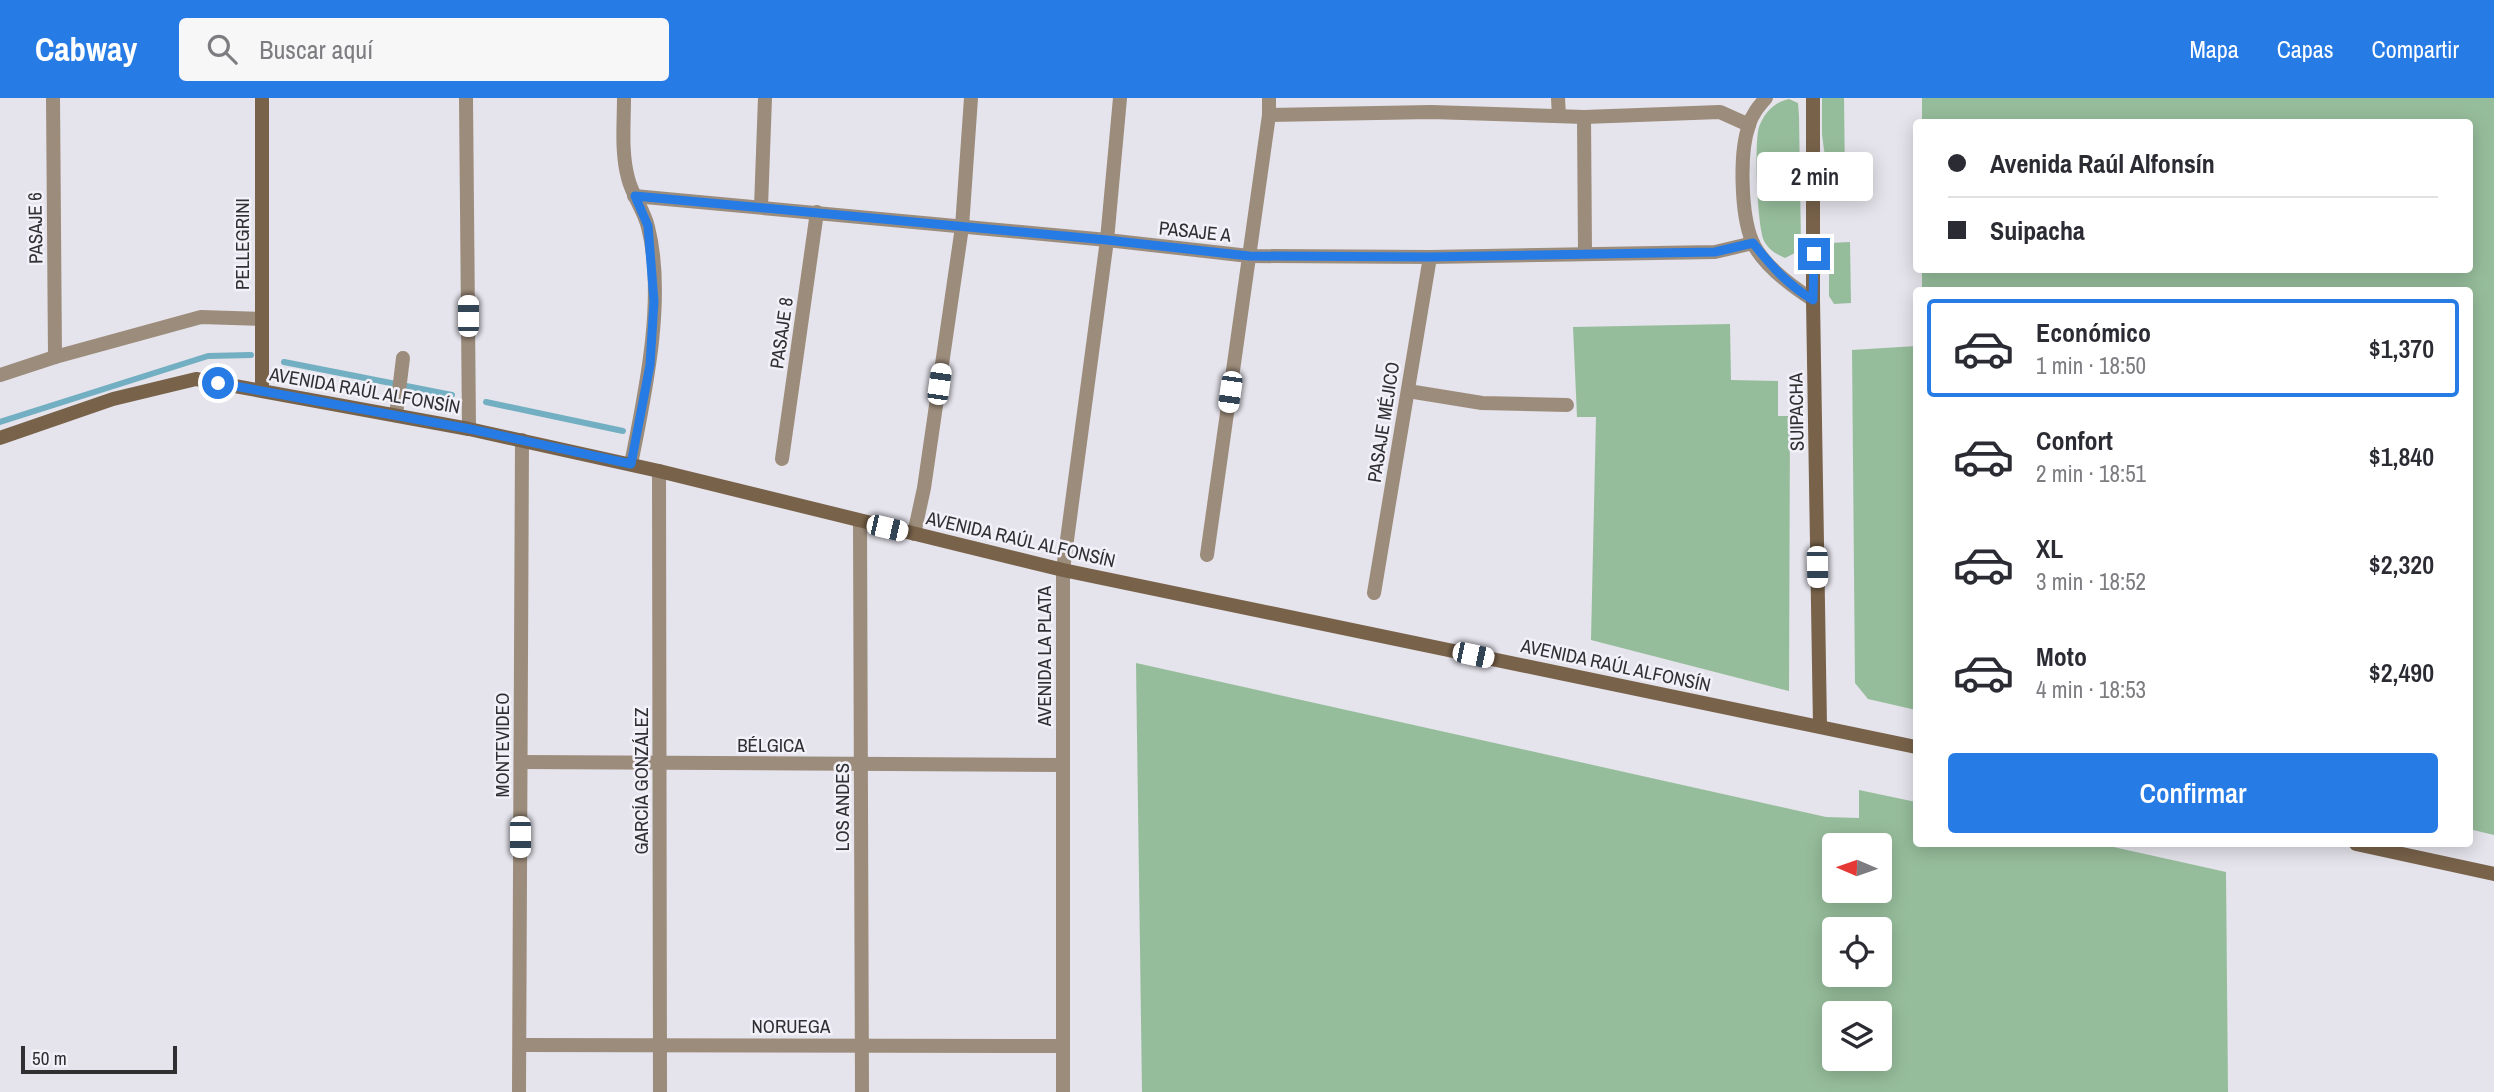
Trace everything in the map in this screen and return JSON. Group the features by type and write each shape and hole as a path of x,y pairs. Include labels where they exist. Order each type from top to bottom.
{"main road":[{"name":"PELLEGRINI","path":"261,390 262,98"},
{"name":"SUIPACHA","path":"1813,98 1813,300 1820,726"},
{"name":"AVENIDA RAÚL ALFONSÍN","path":"0,438 113,399 196,379 523,440 1063,570 1913,746"},
{"path":"2370,847 2494,874"}],"street":[{"name":"PASAJE 6","path":"53,98 55,357"},
{"path":"466,98 470,429"},
{"path":"624,98 624,151 628,178 648,226 654,301 650,365 631,464"},
{"path":"761,207 765,98"},
{"path":"914,534 924,488 962,227 971,98"},
{"name":"AVENIDA LA PLATA","path":"1063,1092 1063,570 1107,240 1120,98"},
{"path":"1207,555 1269,115 1269,98"},
{"path":"1558,98 1559,116"},
{"path":"1766,98 1757,108 1749,125 1744,148 1744,211 1753,243 1783,279 1813,300"},
{"path":"1269,115 1431,112 1584,117 1720,112 1749,125"},
{"path":"1584,117 1585,254"},
{"name":"PASAJE A","path":"635,196 1107,240 1249,256 1430,257 1715,252 1753,243"},
{"name":"PASAJE 8","path":"782,459 817,212"},
{"name":"PASAJE MÉJICO","path":"1374,593 1430,257"},
{"path":"0,375 201,317 261,318"},
{"path":"396,415 403,358"},
{"path":"1408,391 1482,403 1567,405"},
{"name":"MONTEVIDEO","path":"519,1092 523,440"},
{"name":"GARCÍA GONZÁLEZ","path":"659,471 660,1092"},
{"name":"LOS ANDES","path":"860,522 862,1092"},
{"name":"BÉLGICA","path":"521,762 661,765 1063,765"},
{"name":"NORUEGA","path":"520,1045 1063,1046"}],"green space":[{"path":"1822,98 1844,98 1845,181 1828,181 1822,134"},
{"path":"1922,98 2494,98 2494,835 2473,830 2473,287 1922,287 1922,273 2473,273 2473,119 1922,119"},
{"path":"1789,99 1798,103 1801,246 1785,258 1768,247 1762,233 1758,203 1757,136 1759,127 1770,109"},
{"path":"1850,242 1851,303 1834,304 1829,296 1829,243"},
{"path":"1730,324 1731,380 1778,381 1778,416 1790,416 1789,691 1591,640 1596,417 1577,417 1573,327"},
{"path":"1913,346 1913,709 1868,699 1855,683 1852,350"},
{"path":"1136,663 1826,817 1859,818 1859,790 1913,801 1913,847 2114,847 2226,872 2228,1092 1142,1092"}],"waterway":[{"path":"0,422 208,356 251,355"},
{"path":"284,362 452,395"},
{"path":"486,402 623,431"}],"route":[{"path":"218,383 470,429 631,464 650,365 654,301 653,262 648,226 635,196 1107,240 1249,256 1430,257 1715,252 1753,243 1774,270 1793,288 1813,300 1814,254"}]}
